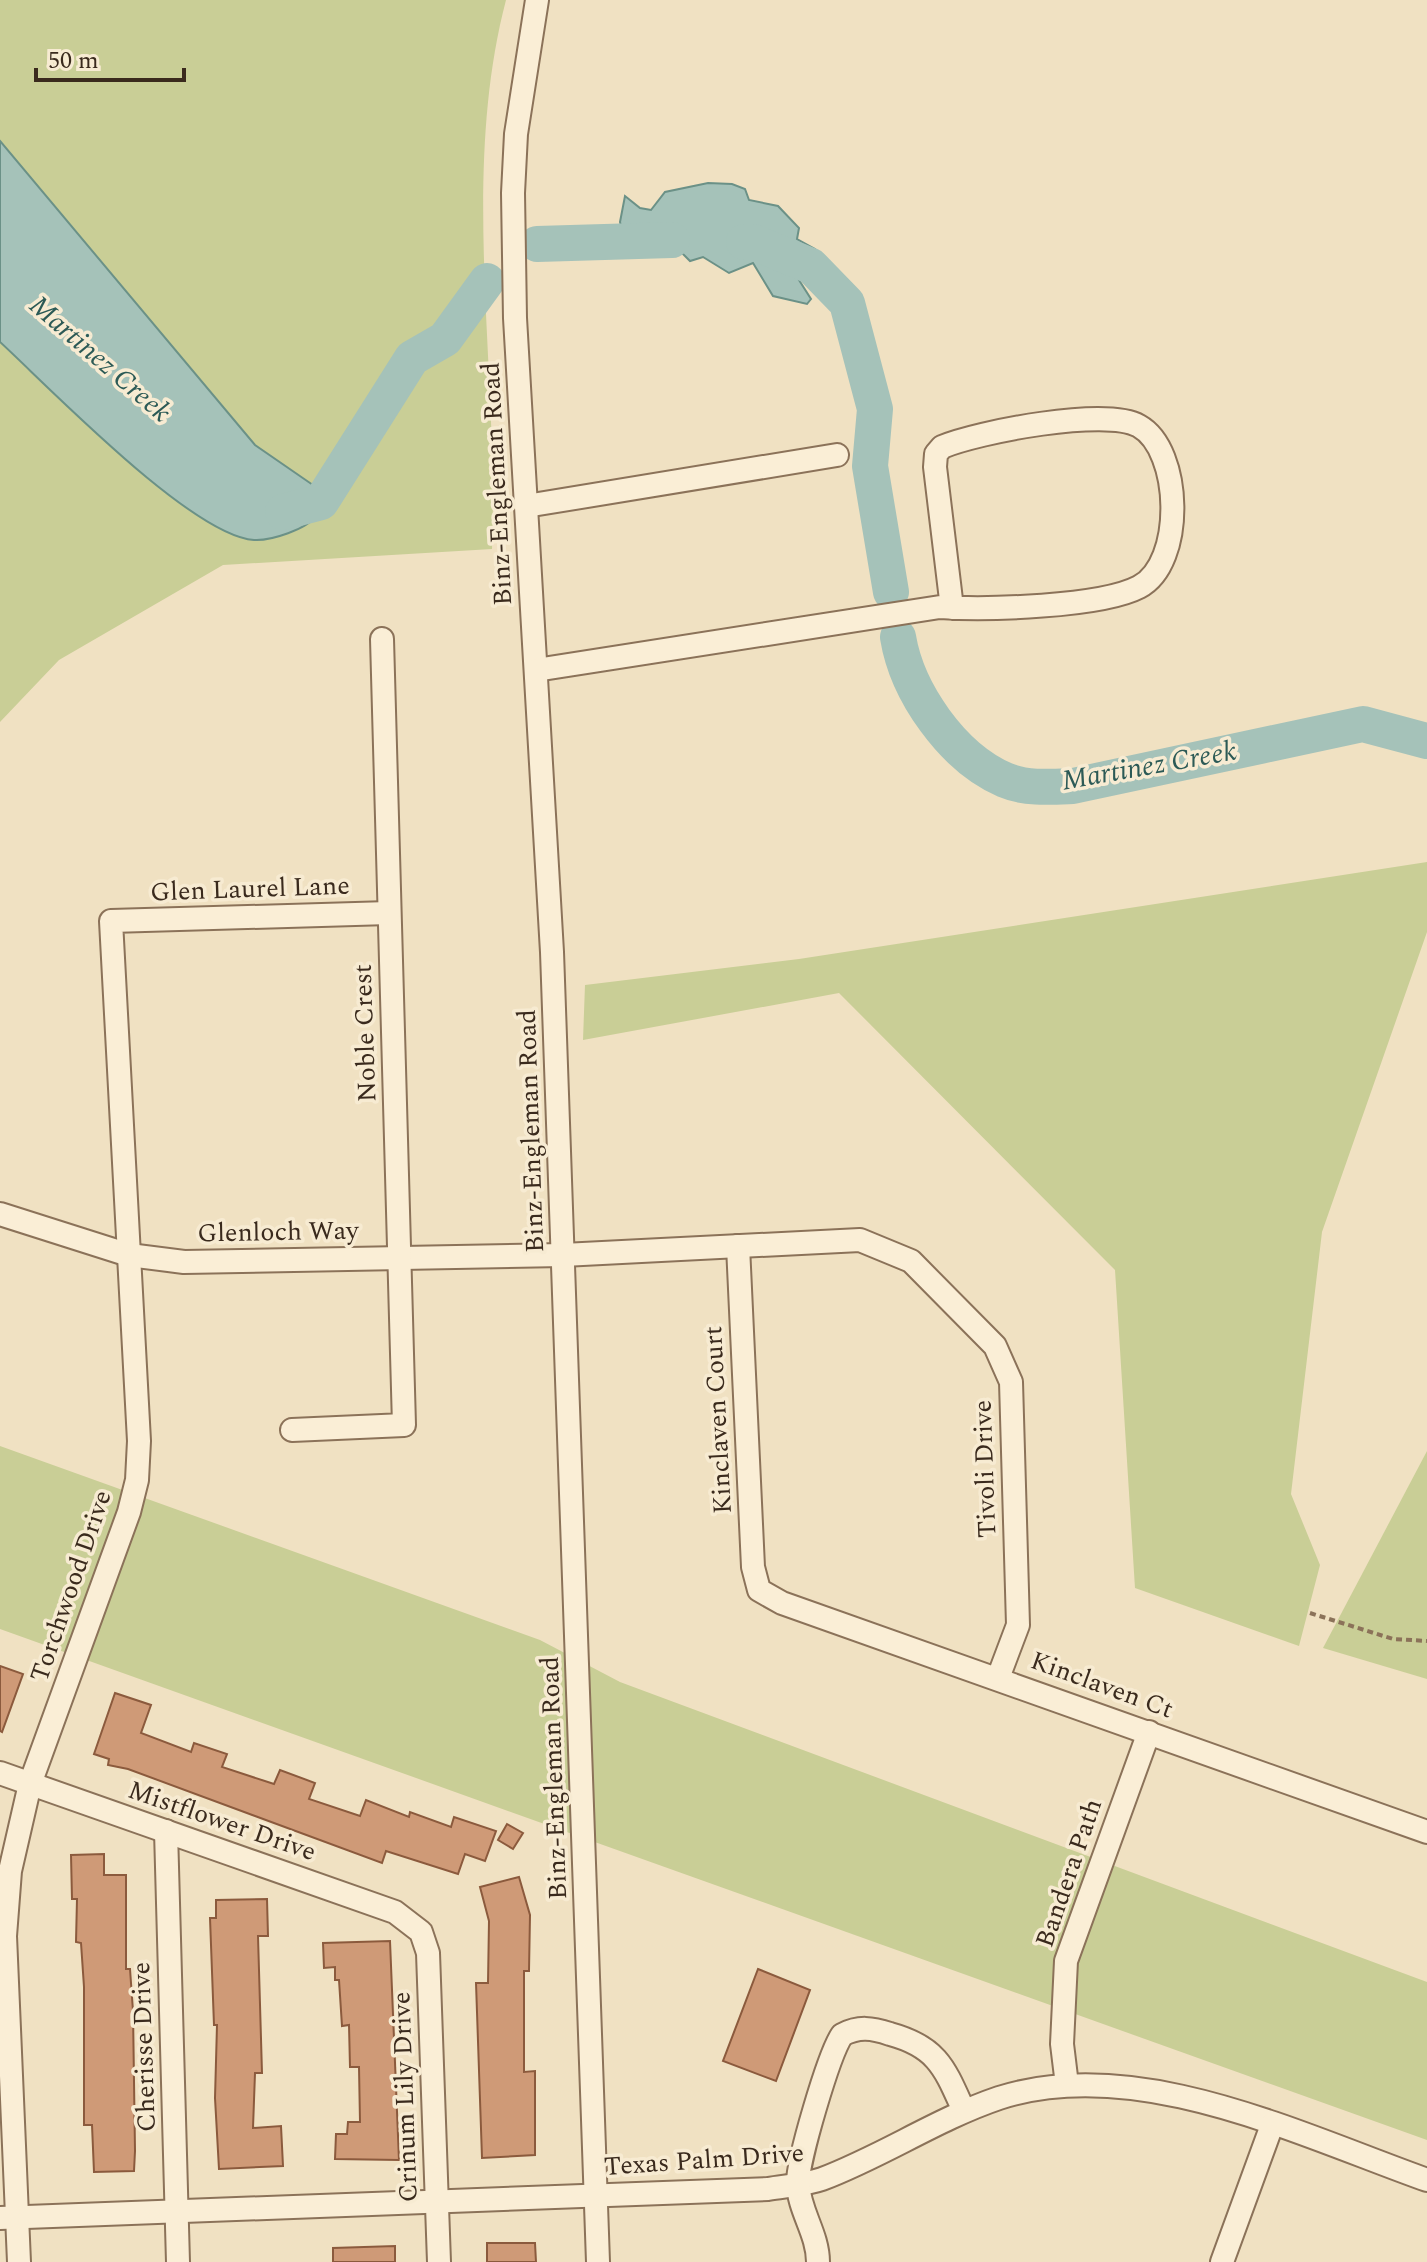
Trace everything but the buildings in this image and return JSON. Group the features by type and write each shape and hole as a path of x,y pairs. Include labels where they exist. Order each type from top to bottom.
{"street":[{"name":"Binz-Engleman Road","path":"537,0 516,134 513,193 526,506 552,952 598,2262"},
{"path":"536,670 952,608 981,610 1116,597 1142,586 1166,558 1172,532 1168,477 1162,452 1153,438 1141,426 1123,419 1079,419 942,447 936,454 935,467 952,608"},
{"path":"526,506 837,455"},
{"name":"Noble Crest","path":"292,1430 404,1425 382,639"},
{"name":"Glen Laurel Lane","path":"111,921 389,913"},
{"name":"Torchwood Drive","path":"19,2262 8,2219 5,1936 10,1871 30,1784 129,1512 137,1480 139,1441 111,921"},
{"name":"Glenloch Way","path":"0,1214 129,1255 184,1262 563,1255"},
{"name":"Tivoli Drive","path":"563,1255 860,1240 911,1261 995,1346 1011,1382 1018,1625 998,1678"},
{"name":"Kinclaven Court","path":"738,1246 753,1567 759,1590"},
{"name":"Kinclaven Ct","path":"759,1590 782,1603 1427,1832"},
{"name":"Bandera Path","path":"1067,2085 1062,2044 1066,1961 1149,1732"},
{"name":"Mistflower Drive","path":"0,1773 395,1912 421,1932"},
{"name":"Cherisse Drive","path":"166,1831 178,2262"},
{"name":"Crinum Lily Drive","path":"421,1932 428,1953 439,2262"},
{"path":"818,2262 818,2246 798,2184 834,2046 842,2035 851,2030 880,2031 914,2040 936,2057 964,2111"},
{"name":"Texas Palm Drive","path":"8,2219 768,2189 818,2180 869,2159 964,2111 1002,2097 1067,2085 1118,2085 1216,2106 1427,2180"},
{"path":"1222,2262 1272,2125"}],"path":[{"path":"1310,1613 1393,1639 1427,1641"}],"green space":[{"path":"0,0 506,0 492,66 485,134 483,203 493,481 492,549 223,565 59,660 0,722"},
{"path":"1427,862 1427,932 1322,1232 1291,1494 1320,1565 1299,1646 1135,1588 1115,1270 839,993 583,1040 585,985 799,959"},
{"path":"0,1446 540,1640 620,1682 1427,1982 1427,2140 0,1629"},
{"path":"1427,1451 1427,1679 1323,1648"}],"water":[{"path":"0,141 255,445 326,494 311,521 288,533 254,540 227,532 195,514 122,457 0,342"},
{"path":"708,183 732,184 745,189 749,200 778,206 799,228 797,239 815,249 836,272 803,250 785,258 811,299 807,304 773,296 753,263 729,273 703,257 690,261 672,243 626,246 620,222 625,196 640,208 651,210 665,192"}],"waterway":[{"name":"Martinez Creek","path":"537,244 672,240"},
{"name":"Martinez Creek","path":"744,242 753,242 811,266 847,303 875,409 870,466 891,592"},
{"name":"Martinez Creek","path":"283,512 321,502 412,358 445,339 487,281"},
{"name":"Martinez Creek","path":"898,637 911,679 950,739 986,770 1021,785 1073,786 1363,724 1427,741"}]}
